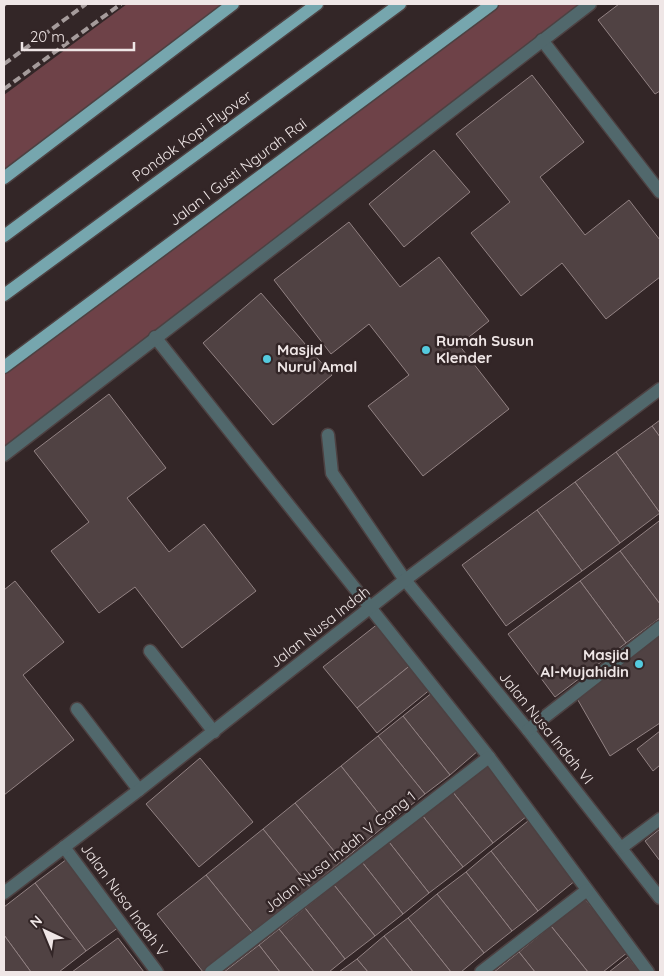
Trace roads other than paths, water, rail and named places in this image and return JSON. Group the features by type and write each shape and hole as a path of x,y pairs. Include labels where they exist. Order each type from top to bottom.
{"main road":[{"path":"4,178 233,4"},
{"name":"Pondok Kopi Flyover","path":"4,236 316,4"},
{"name":"Pondok Kopi Flyover","path":"4,295 400,4"},
{"name":"Jalan I Gusti Ngurah Rai","path":"4,367 492,4"}],"street":[{"path":"4,455 590,4"},
{"path":"542,40 660,192"},
{"path":"155,338 373,606 489,757 648,972"},
{"name":"Jalan Nusa Indah","path":"4,894 214,732 402,583 660,389"},
{"name":"Jalan Nusa Indah VI","path":"328,436 332,473 402,583 528,730 660,898"},
{"path":"528,730 660,627"},
{"path":"150,651 214,732"},
{"path":"77,709 139,790"},
{"name":"Jalan Nusa Indah V Gang 1","path":"212,972 489,757"},
{"path":"621,848 660,819"},
{"name":"Jalan Nusa Indah V","path":"64,847 157,972"},
{"path":"481,972 587,890"}],"railway":[{"path":"4,64 86,4"},
{"path":"4,89 121,4"}],"place":[{"name":"Rumah Susun Klender","path":"426,350"},
{"name":"Masjid Nurul Amal","path":"267,359"},
{"name":"Masjid Al-Mujahidin","path":"639,664"}]}
